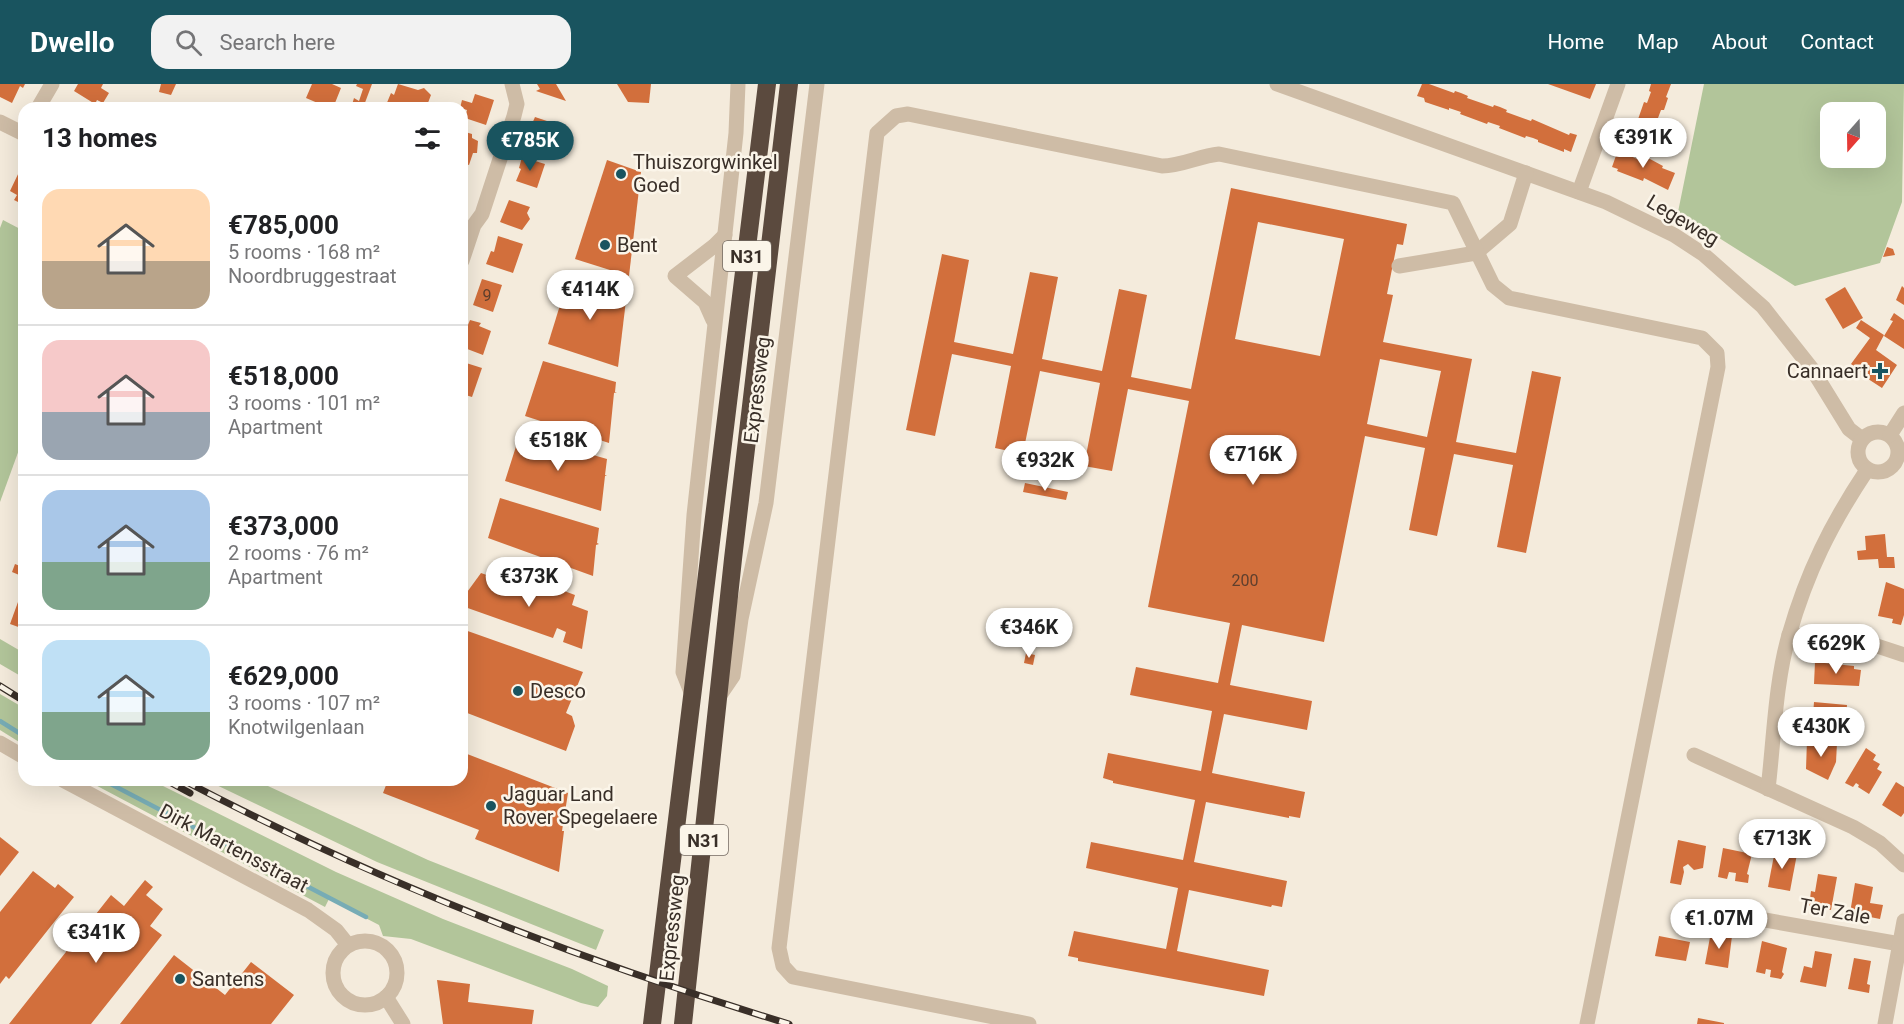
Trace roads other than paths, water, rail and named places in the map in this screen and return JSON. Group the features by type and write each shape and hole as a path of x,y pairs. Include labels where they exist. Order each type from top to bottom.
{"highway":[{"name":"Expressweg","path":"652,1024 767,84"},
{"name":"Expressweg","path":"683,1024 733,559 789,84"}],"street":[{"path":"42,102 52,84"},
{"path":"468,243 474,225 482,214 514,116 517,104 512,84"},
{"name":"Expressweg","path":"693,697 683,672 700,444 736,133 738,84"},
{"name":"Expressweg","path":"720,695 733,675 741,619 766,503 817,84"},
{"name":"Legeweg","path":"1277,84 1580,192 1645,219 1674,235 1704,254 1763,306 1812,369 1849,429 1862,439"},
{"path":"1580,192 1618,84"},
{"path":"1029,1024 793,976 783,966 779,948 877,133 896,116 908,114 1162,166 1173,166 1206,155 1219,154 1453,203 1493,285 1509,298 1702,338 1717,353 1718,367 1587,1024"},
{"path":"0,122 18,130"},
{"path":"1399,266 1476,253 1510,224 1526,173"},
{"path":"714,323 705,302 675,276 725,235"},
{"path":"1890,435 1904,413"},
{"path":"1873,432 1884,432 1890,435 1899,449 1900,464 1882,472 1868,470 1857,454 1862,439 1873,432"},
{"path":"1768,789 1781,674 1789,635 1820,548 1839,513 1868,470"},
{"path":"1789,635 1865,642 1904,655"},
{"path":"0,742 18,753"},
{"path":"1694,754 1864,833 1904,865"},
{"name":"Dirk Martensstraat","path":"74,786 308,910 336,930 348,945"},
{"name":"Ter Zale","path":"1692,907 1899,944"},
{"path":"1885,1024 1904,921"},
{"path":"360,941 374,942 391,954 397,969 397,977 392,990 386,997 374,1003 361,1004 349,1000 339,992 333,981 333,967 338,954 348,945 360,941"},
{"path":"386,997 403,1024"}],"waterway":[{"path":"0,721 18,732"},
{"path":"115,786 366,917"}],"railway":[{"path":"0,686 18,697"},
{"path":"177,786 190,793"},
{"path":"195,786 330,852 480,916 633,973 789,1024"}],"place":[{"name":"Thuiszorgwinkel Goed","path":"621,174"},
{"name":"Bent","path":"605,245"},
{"name":"Cannaert","path":"1880,371"},
{"name":"Desco","path":"518,691"},
{"name":"Jaguar Land Rover Spegelaere","path":"491,806"},
{"name":"Santens","path":"180,979"}]}
